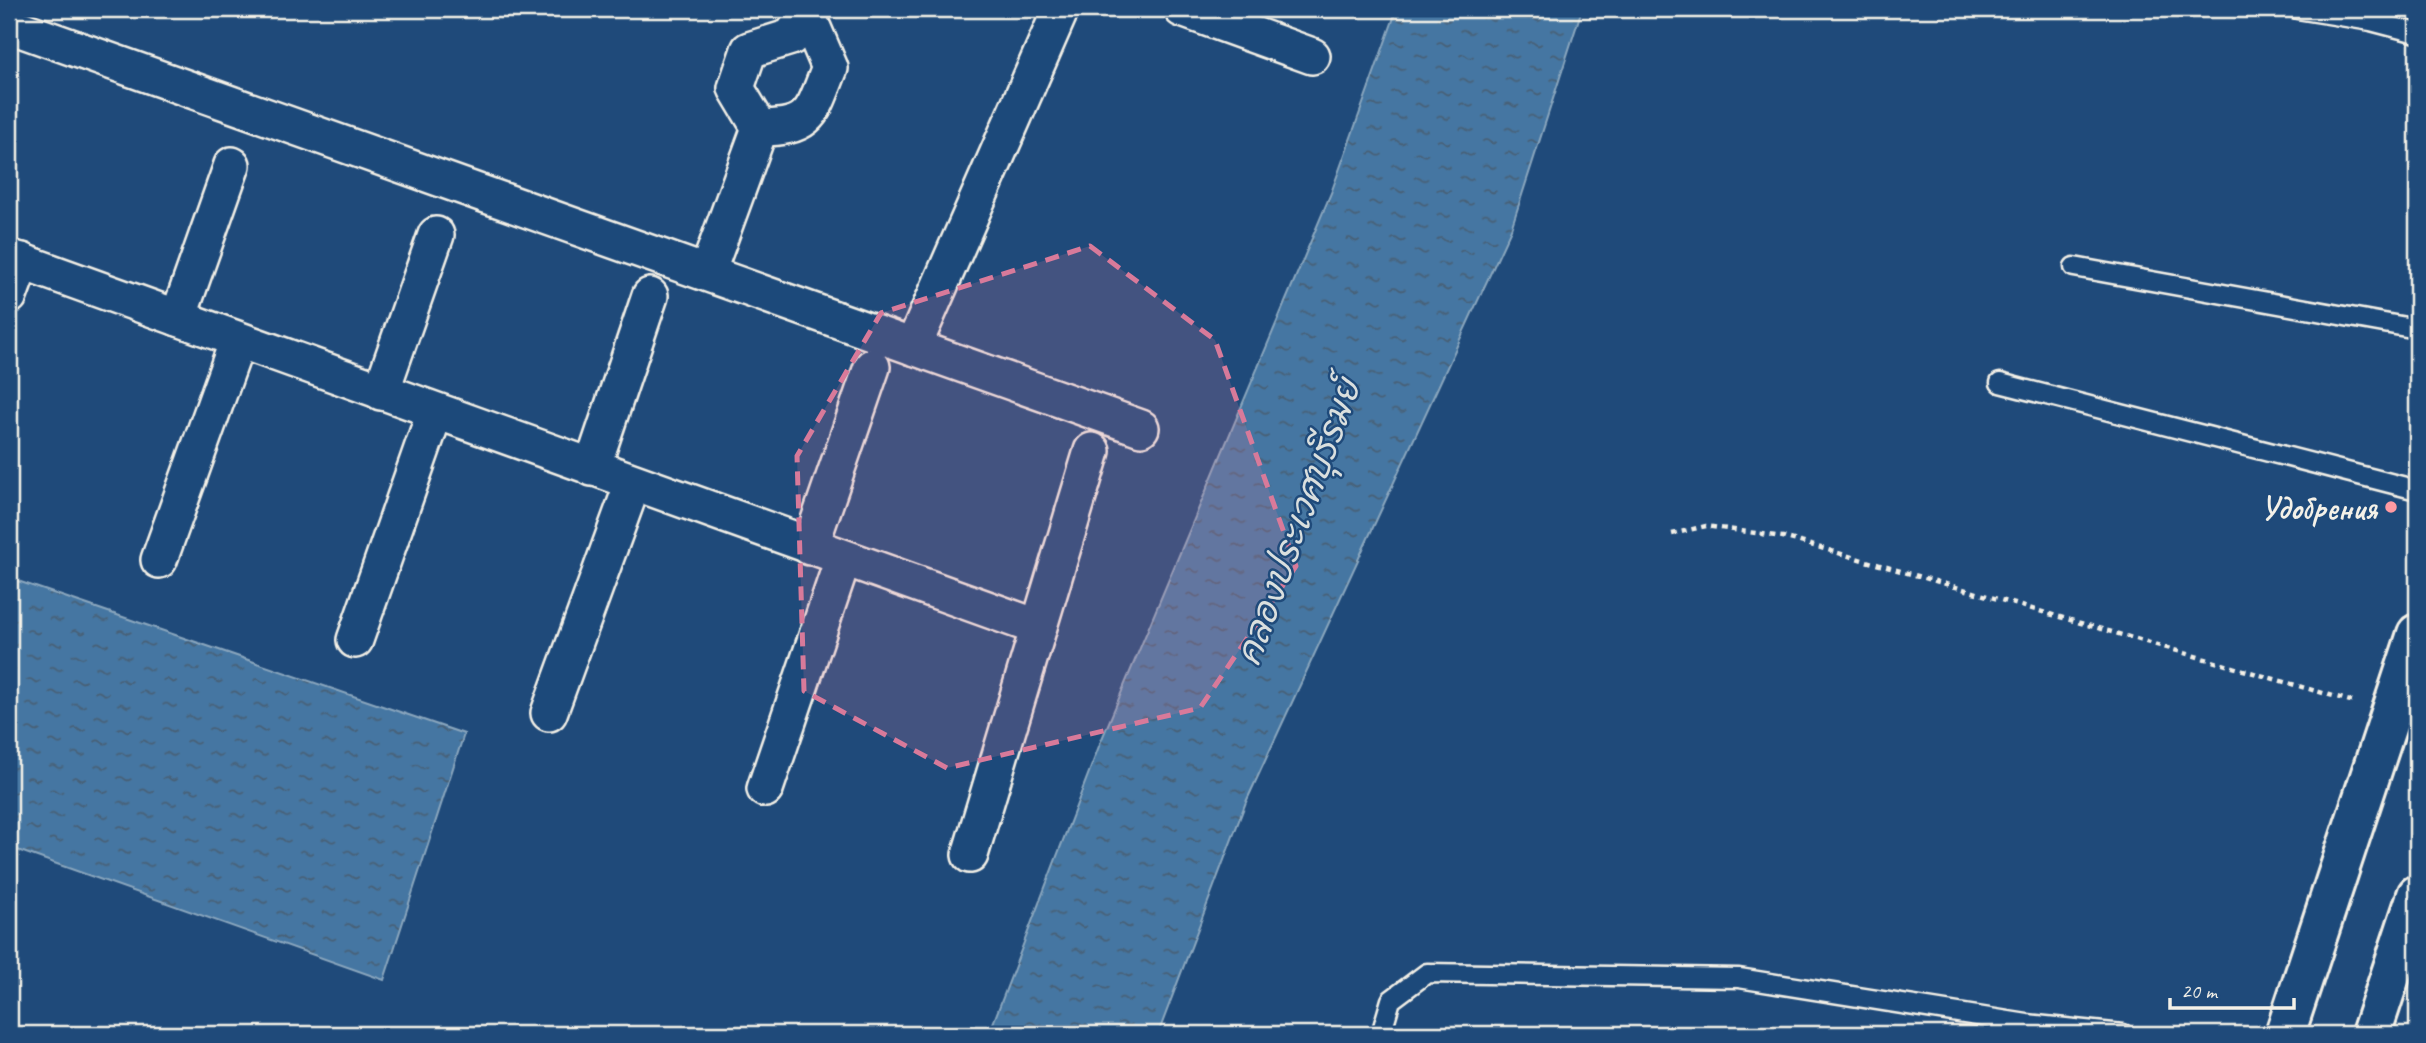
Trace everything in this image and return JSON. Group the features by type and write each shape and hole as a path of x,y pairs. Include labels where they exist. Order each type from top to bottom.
{"main road":[{"path":"2285,1034 2417,634"},
{"path":"2371,1034 2417,895"}],"street":[{"path":"913,347 1061,9"},
{"path":"1181,9 1312,56"},
{"path":"760,128 736,88 749,50 791,37 809,12"},
{"path":"760,128 787,128 812,114 830,68 809,12"},
{"path":"9,25 1142,428"},
{"path":"707,273 760,128"},
{"path":"178,318 232,164"},
{"path":"381,392 436,235"},
{"path":"9,296 15,259 1037,627"},
{"path":"592,468 650,296"},
{"path":"159,560 238,340"},
{"path":"810,547 872,367"},
{"path":"355,640 436,412"},
{"path":"970,855 1091,451"},
{"path":"549,713 633,483"},
{"path":"765,789 843,559"}],"lane":[{"path":"2297,9 2371,21 2417,33"},
{"path":"2074,267 2417,329"},
{"path":"2000,383 2417,490"},
{"path":"1381,1034 1391,1000 1427,973 1739,978 2027,1024 2123,1034"}],"path":[{"path":"1672,534 1706,526 1783,537 2392,712"}],"highlighted area":[{"path":"1090,246 1215,340 1296,566 1200,708 947,768 804,691 797,456 881,313"}],"water":[{"name":"คลองประเวศบุรีรมย์","path":"1397,9 1582,9 1511,229 1246,802 1158,1034 989,1034 1101,741 1331,193"},
{"path":"9,578 464,734 384,980 9,847"}],"place":[{"name":"Удобрения","path":"2391,507"}]}
